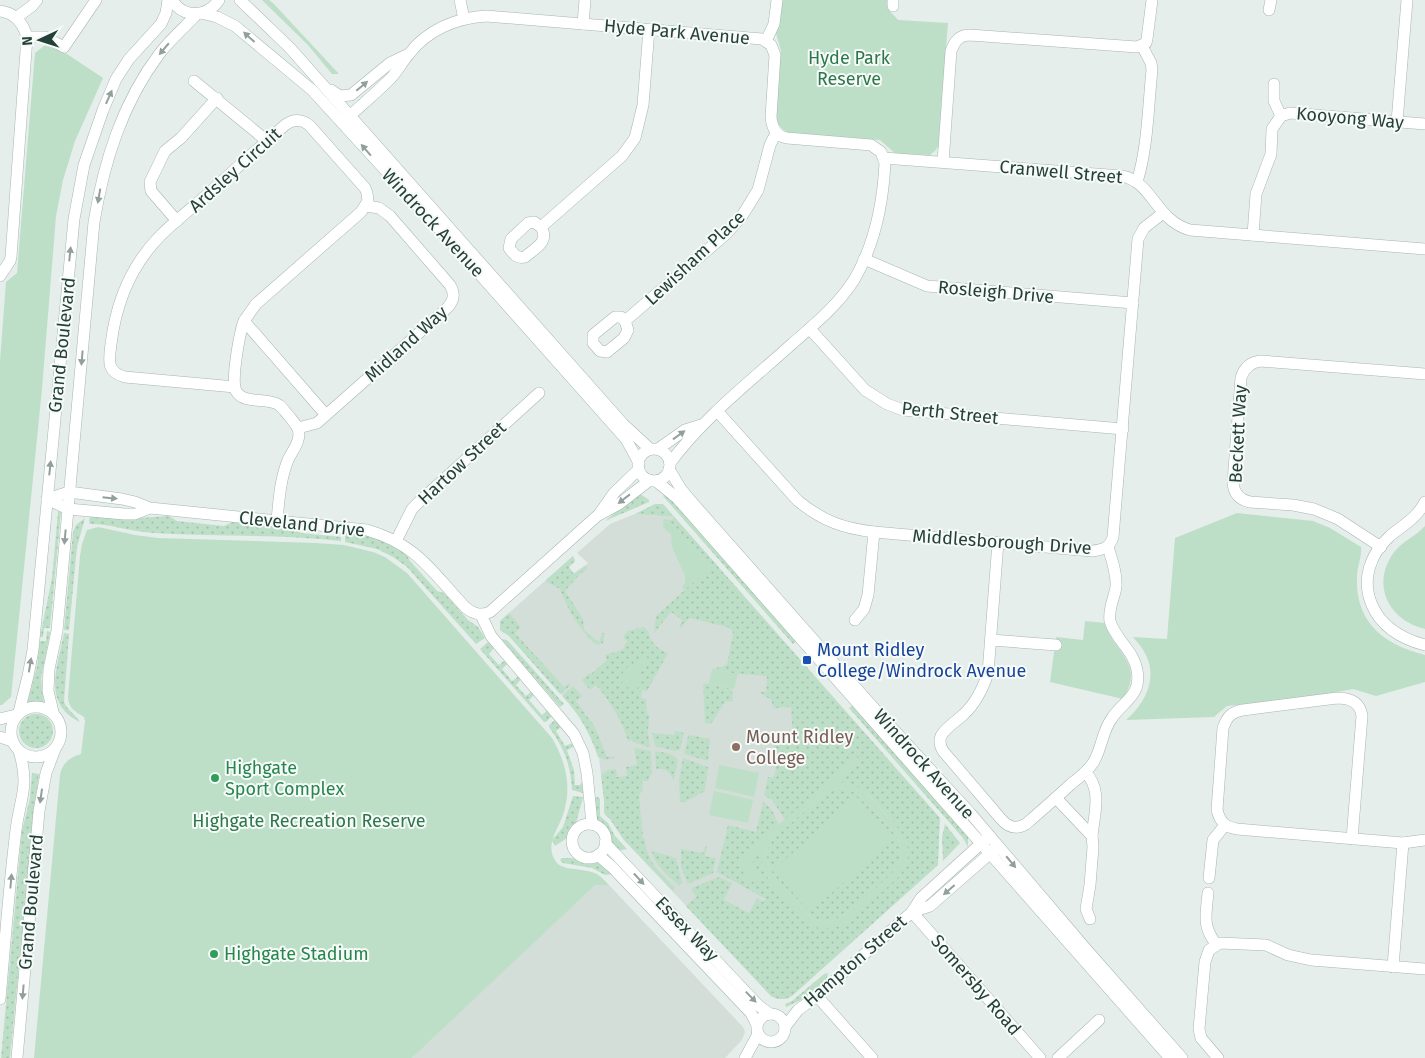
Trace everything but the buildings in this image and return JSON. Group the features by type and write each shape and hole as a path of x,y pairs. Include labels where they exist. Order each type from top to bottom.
{"street":[{"path":"17,17 26,12 37,0"},
{"path":"27,36 45,37 64,47 96,0"},
{"name":"Windrock Avenue","path":"170,0 188,13 217,17 235,26 346,119 629,430 654,449"},
{"name":"Grand Boulevard","path":"17,714 33,650 74,219 84,165 95,130 116,79 128,59 154,34 161,24 170,0"},
{"name":"Grand Boulevard","path":"53,712 48,690 48,669 57,631 94,222 99,190 107,161 125,114 149,68 161,52 199,14 208,11 219,0"},
{"name":"Windrock Avenue","path":"240,0 277,35 321,82 381,167 451,242 626,439 639,466"},
{"path":"460,0 464,19"},
{"path":"583,24 585,0"},
{"path":"766,41 774,24 777,0"},
{"path":"943,162 951,51 959,37 970,35 1130,48 1142,46 1147,39 1152,0"},
{"path":"1397,122 1407,0"},
{"path":"0,11 17,17 27,36 11,257 0,276"},
{"name":"Hyde Park Avenue","path":"346,119 391,78 409,54 436,30 454,21 486,16 756,38 766,41 771,45 775,55 771,124 776,133"},
{"path":"541,227 622,156 635,138 643,105 649,29"},
{"path":"1137,182 1142,165 1152,70 1151,63 1142,46"},
{"name":"Hyde Park Avenue","path":"321,82 340,96 351,96 390,63 409,54"},
{"path":"194,81 267,141"},
{"path":"1274,84 1274,101 1281,116"},
{"path":"177,221 151,191 150,182 166,151 181,138 216,98"},
{"name":"Kooyong Way","path":"1253,235 1256,194 1268,163 1272,130 1281,116 1290,113 1425,124"},
{"name":"Ardsley Circuit","path":"298,428 279,405 268,401 242,397 235,387 118,375 110,365 113,329 120,302 132,274 155,242 289,122 298,120 307,123 365,188 368,197 366,206"},
{"path":"597,516 619,504 653,480 665,476 670,466 701,425 826,314 853,281 864,259 880,210 884,178 884,158 878,149 871,145 787,138 776,133"},
{"name":"Lewisham Place","path":"625,321 726,234 742,216 758,190 770,145 776,133"},
{"name":"Cranwell Street","path":"884,158 1122,176 1137,182 1174,224 1190,230 1425,249"},
{"path":"235,387 238,351 244,321 256,304 366,206"},
{"name":"Midland Way","path":"298,428 311,426 326,415 445,310 454,298 450,285 390,216 379,208 366,206"},
{"name":"Middlesborough Drive","path":"717,411 783,487 810,511 840,526 874,532 1092,550 1108,547 1113,537 1138,239 1144,228 1163,213"},
{"name":"Rosleigh Drive","path":"864,259 927,286 1133,303"},
{"path":"244,321 326,415"},
{"name":"Perth Street","path":"810,329 865,390 887,404 902,410 1123,429"},
{"name":"Beckett Way","path":"1378,552 1326,512 1304,506 1244,501 1236,494 1232,483 1241,378 1250,364 1261,361 1425,374"},
{"name":"Hartow Street","path":"396,541 412,509 539,393"},
{"path":"481,614 490,612 597,516 614,492 639,466 643,454 685,430 701,425"},
{"path":"277,520 281,479 299,438 298,428"},
{"path":"654,449 666,454 670,466"},
{"path":"639,466 641,474 653,480"},
{"name":"Windrock Avenue","path":"670,466 681,489 690,500 871,706 1170,1058"},
{"name":"Windrock Avenue","path":"653,480 677,498 985,839"},
{"name":"Cleveland Drive","path":"47,498 69,492 128,500 150,508 362,529 382,535 408,548 424,561 470,612 481,614"},
{"name":"Cleveland Drive","path":"47,498 68,509 135,514 150,508"},
{"path":"1425,502 1416,516 1388,538 1369,567 1367,577 1368,593 1380,620 1397,634 1425,645"},
{"path":"855,620 864,609 868,595 874,532"},
{"path":"998,542 988,673 983,688 966,712 942,736 941,747 949,759 1008,826 1017,827 1026,824 1086,772 1097,756 1112,717 1134,694 1138,679 1135,662 1111,622 1111,607 1116,585 1116,575 1108,547"},
{"path":"1378,552 1372,580 1382,612 1398,628 1425,638"},
{"name":"Essex Way","path":"481,614 491,636 574,734 583,753 592,824 601,829 605,843 760,1006 774,1014"},
{"path":"991,640 1056,645"},
{"path":"1352,839 1362,716 1361,711 1354,702 1345,698 1243,710 1236,711 1228,717 1224,728 1218,810 1220,821 1225,825 1237,829 1352,839 1403,843 1425,840"},
{"path":"0,719 17,714 32,706 46,708 53,712 59,720 61,728 61,737 55,749 43,756 35,757 27,756 19,751 12,741 10,728 17,714"},
{"path":"0,737 12,741"},
{"name":"Grand Boulevard","path":"17,1058 39,811 46,773 55,749"},
{"name":"Grand Boulevard","path":"0,999 16,828 25,786 24,769 19,751"},
{"path":"1086,772 1094,783 1096,792 1090,885 1086,909 1090,919"},
{"name":"Essex Way","path":"589,795 580,827 573,837 573,847 580,855 588,858 598,855 612,867 751,1013 757,1030"},
{"path":"1056,798 1092,836"},
{"path":"580,827 592,824"},
{"path":"1209,878 1213,840 1225,825"},
{"name":"Hampton Street","path":"785,1027 798,1010 817,996 912,912 921,898 985,839"},
{"path":"598,855 602,852 605,843"},
{"path":"1393,967 1403,843"},
{"name":"Windrock Avenue","path":"994,850 1182,1058"},
{"name":"Hampton Street","path":"912,912 930,906 994,850"},
{"path":"1208,893 1206,927 1216,944"},
{"name":"Somersby Road","path":"912,912 1040,1058"},
{"path":"1218,1058 1202,1038 1200,1029 1205,962 1209,950 1216,944 1225,942 1260,945 1300,958 1425,969"},
{"path":"817,996 872,1058"},
{"name":"Hampton Street","path":"774,1014 798,1010"},
{"path":"774,1014 783,1020 785,1027 781,1039 769,1042 746,1058 761,1017 774,1014"},
{"path":"1058,1058 1099,1020"},
{"path":"757,1030 764,1041 769,1042"}],"shaded area":[{"name":"Mount Ridley College","path":"635,514 674,517 716,564 938,865 787,999 777,999 771,996 624,840 610,819 605,815 599,758 592,738 583,721 509,636 500,630 501,620 573,556 575,561 569,567 573,574 588,563 577,553 610,524"},
{"path":"595,884 609,885 743,1027 745,1032 742,1040 725,1058 412,1058"}],"green space":[{"path":"262,0 269,0 273,3 339,74 332,74 308,45"},
{"name":"Hyde Park Reserve","path":"782,0 889,0 888,9 898,20 948,23 939,142 935,151 930,155 896,154 880,140 789,133 782,128 775,116 781,51 776,33"},
{"path":"49,42 103,78 75,141 63,180 56,216 42,389 11,697 0,705 0,361 6,282 17,273 35,53"},
{"path":"667,492 798,640 793,644 663,496"},
{"path":"639,493 649,502 605,521"},
{"path":"655,504 663,504 940,818 938,865 793,995 785,999 771,996 686,906 696,897 691,888 719,877 732,883 724,900 749,913 757,898 763,902 766,899 717,872 728,825 756,832 763,802 768,806 779,825 749,851 761,849 765,874 803,920 836,927 847,921 898,877 904,867 908,849 896,825 866,792 837,782 861,762 857,757 785,820 772,800 764,795 768,777 774,777 777,763 771,762 774,745 777,744 776,737 793,736 791,707 774,708 771,700 759,692 766,692 767,676 738,674 712,669 727,664 733,634 732,630 727,627 689,618 681,628 679,626 683,621 671,612 654,633 656,616 710,567 673,524 663,521 664,519 672,520 674,517 635,514"},
{"path":"60,510 50,628 44,628 43,637 40,637 52,578 58,512"},
{"path":"1237,513 1313,521 1330,528 1361,547 1357,577 1361,607 1375,630 1385,638 1411,651 1425,655 1425,682 1376,696 1353,689 1301,699 1227,706 1214,717 1126,720 1143,700 1150,677 1147,657 1133,637 1167,639 1175,538"},
{"path":"90,516 139,518 169,516 177,521 224,526 232,522 296,529 301,533 341,537 341,541 294,537 146,532 90,524"},
{"path":"85,518 77,547 69,630 64,630 73,532 76,525"},
{"path":"663,521 673,524 710,567 684,590 682,587 685,583 685,576 672,547 671,534 663,527"},
{"path":"1425,526 1425,629 1401,618 1393,609 1387,599 1384,575 1395,551"},
{"name":"Highgate Recreation Reserve","path":"98,527 158,538 344,545 385,557 407,573 552,738 559,752 567,782 567,800 564,812 551,846 553,857 560,866 593,872 609,885 595,885 412,1058 34,1058 60,775 62,768 67,762 81,754 85,721 84,717 75,711 68,701 80,556 87,530"},
{"path":"345,530 382,540 400,549 437,591 444,593 468,620 478,627 485,638 476,644 407,567 377,549 345,542"},
{"path":"573,556 575,561 569,567 574,574 586,566 587,569 565,591 583,619 584,630 599,642 602,633 605,633 603,643 597,645 585,634 575,619 560,589 545,581"},
{"path":"509,613 521,627 515,633 564,687 569,683 571,685 560,694 509,636 500,630 500,621"},
{"path":"1085,621 1105,623 1109,634 1130,667 1129,687 1123,699 1050,682 1056,637 1083,640"},
{"path":"644,627 655,645 668,653 647,691 642,690 641,698 646,699 647,714 649,715 648,734 650,746 648,747 632,740 628,741 619,718 606,698 596,685 590,690 582,680 607,660 605,655 622,650 627,641 623,637 627,631"},
{"path":"47,631 50,632 41,679 44,704 35,703 27,705 37,666 40,641 46,641"},
{"path":"64,633 69,634 64,702 80,722 68,714 60,705 56,694 56,671"},
{"path":"501,639 507,640 564,704 560,707"},
{"path":"488,642 494,648 489,654 499,665 505,660 508,663 502,669 512,681 519,676 521,679 516,685 526,696 532,691 535,694 529,700 542,715 548,710 553,715 546,722 480,649"},
{"path":"646,656 651,662 639,671 638,688 622,687 623,670"},
{"path":"712,669 738,674 734,689 709,683"},
{"path":"709,683 732,689 733,701 725,702 711,724 705,723 703,684"},
{"path":"573,686 582,696 576,701 595,727 607,757 614,756 615,758 606,760 598,757 584,725 562,696"},
{"path":"854,704 968,835 968,847 963,838 849,708"},
{"path":"36,714 48,719 53,731 48,743 36,748 24,743 19,731 24,719"},
{"path":"556,719 562,726 556,731 565,746 573,743 575,746 567,750 574,770 575,785 580,785 582,782 583,793 572,790 566,757 549,727"},
{"path":"675,731 684,733 680,750 674,751 655,746 652,733 674,735"},
{"path":"688,736 710,739 708,761 684,754"},
{"path":"634,748 651,751 652,772 648,781 642,781 643,790 639,795 643,838 645,839 651,861 675,888 673,891 624,840 604,813 601,775 608,770 616,769 617,777 627,776 626,767 637,765"},
{"path":"655,751 671,754 678,760 674,780 667,771 656,769"},
{"path":"857,757 861,762 838,782 860,788 871,798 901,832 908,848 908,854 906,863 898,877 864,908 837,926 819,928 802,919 772,883 765,873 761,862 761,850 753,856 748,851","holes":["836,789 848,790 863,798 893,831 900,845 901,857 899,864 892,873 855,906 837,919 819,921 807,914 769,869 768,848 774,838 824,794"]},
{"path":"683,758 708,767 705,791 685,802 680,802 679,779"},
{"path":"719,765 759,773 754,797 715,788"},
{"path":"32,773 39,774 10,1058 1,1058 22,831 30,798"},
{"path":"842,788 863,798 889,827 900,845 901,857 899,864 885,881 865,898 837,919 819,921 804,911 769,869 768,848 774,838 824,794"},
{"path":"714,791 753,800 748,823 709,815"},
{"path":"573,796 583,797 576,823 569,831 567,838 555,846 552,840 563,827"},
{"path":"598,797 600,799 600,816 608,823 615,836 627,849 618,851 611,842 608,830 595,818 595,798"},
{"path":"857,797 893,839 810,912 773,870"},
{"path":"945,824 960,843 943,861 942,837"},
{"path":"705,846 707,846 705,856 716,858 713,873 688,884 681,867 681,849 703,853"},
{"path":"652,851 676,858 682,882 679,886 659,866"},
{"path":"749,855 761,877 749,884 738,862"},
{"path":"562,858 597,862 614,874 605,875 592,868 563,863 560,860"},
{"path":"828,973 826,983 801,1000 786,1007 785,1004 792,1001 824,974"}],"place":[{"name":"Mount Ridley College/Windrock Avenue","path":"807,660"},
{"name":"Mount Ridley College","path":"736,747"},
{"name":"Highgate Sport Complex","path":"215,778"},
{"name":"Highgate Stadium","path":"214,954"}]}
